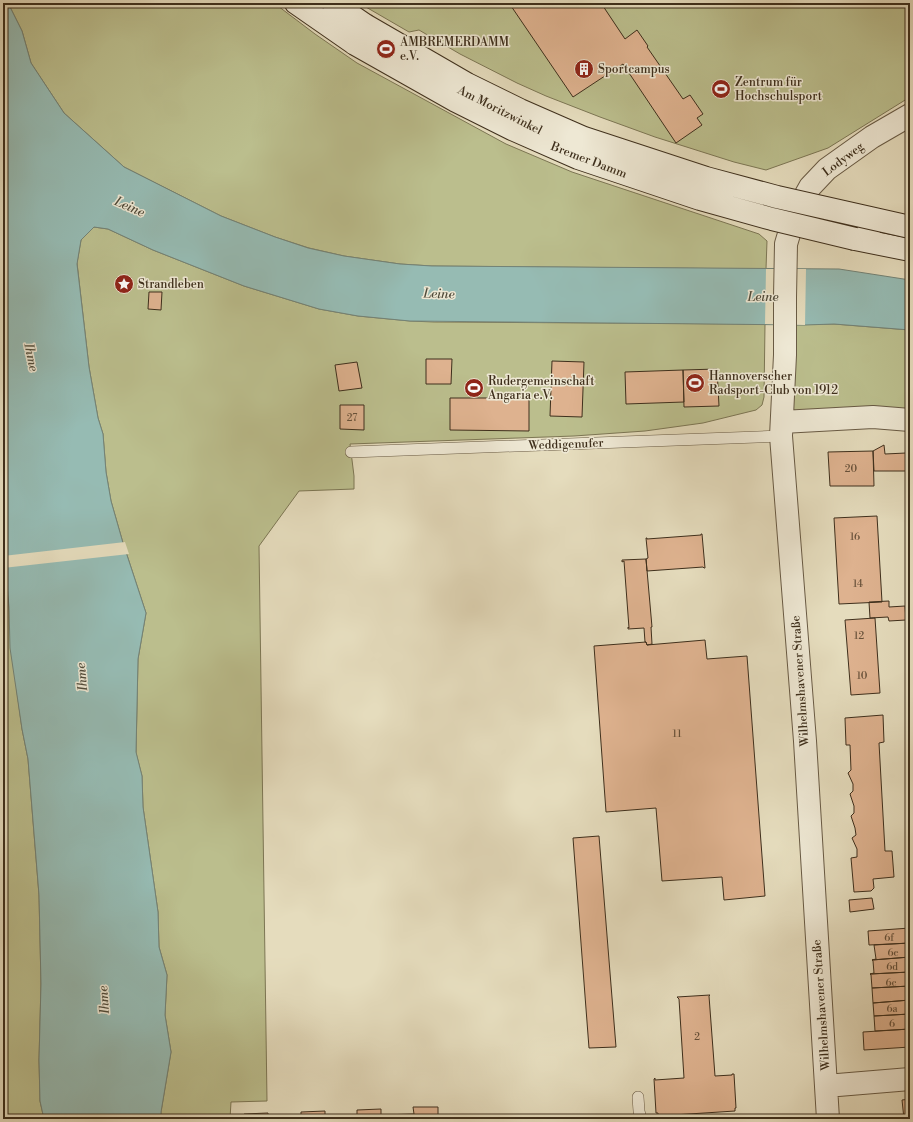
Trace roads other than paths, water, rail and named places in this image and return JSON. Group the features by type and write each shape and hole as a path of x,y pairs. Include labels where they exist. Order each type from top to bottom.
{"street":[{"name":"Bremer Damm","path":"296,3 364,37 520,110 584,138 706,178 777,197 910,227"},
{"name":"Bremer Damm","path":"333,3 364,37 456,101 512,129 578,158 700,199 750,213 779,221 910,250"},
{"name":"Am Moritzwinkel","path":"364,37 514,119 600,155 718,194 795,214"},
{"name":"Lodyweg","path":"786,244 795,214 810,187 827,169 872,137 910,115"},
{"name":"Wilhelmshavener Straße","path":"786,244 785,355 781,429 805,741 828,1119"},
{"name":"Weddigenufer","path":"781,429 873,417 910,420"},
{"path":"826,1086 910,1080"}],"lane":[{"path":"795,214 910,237"},
{"name":"Weddigenufer","path":"351,452 781,429"},
{"path":"638,1097 641,1119"}],"water":[{"path":"3,3 8,3 22,31 31,63 64,113 124,167 221,216 308,248 344,256 400,264 432,266 839,269 910,280 910,330 834,324 805,325 410,321 358,316 319,309 244,286 153,250 108,229 94,227 81,240 77,264 89,367 98,418 103,434 106,472 111,501 146,613 138,659 136,752 142,776 143,807 158,912 159,947 167,975 165,1015 171,1052 161,1119 44,1119 40,1101 39,1060 41,984 39,895 28,759 10,648 9,607 3,521"}],"place":[{"name":"AMBREMERDAMM e.V.","path":"386,49"},
{"name":"Sportcampus","path":"584,69"},
{"name":"Zentrum für Hochschulsport","path":"721,89"},
{"name":"Strandleben","path":"124,284"},
{"name":"Hannoverscher Radsport-Club von 1912","path":"695,383"},
{"name":"Rudergemeinschaft Angaria e.V.","path":"474,388"}],"water label":[{"name":"Leine","path":"130,206"},
{"name":"Leine","path":"439,293"},
{"name":"Leine","path":"763,296"},
{"name":"Ihme","path":"32,357"},
{"name":"Ihme","path":"81,677"},
{"name":"Ihme","path":"103,1000"}]}
